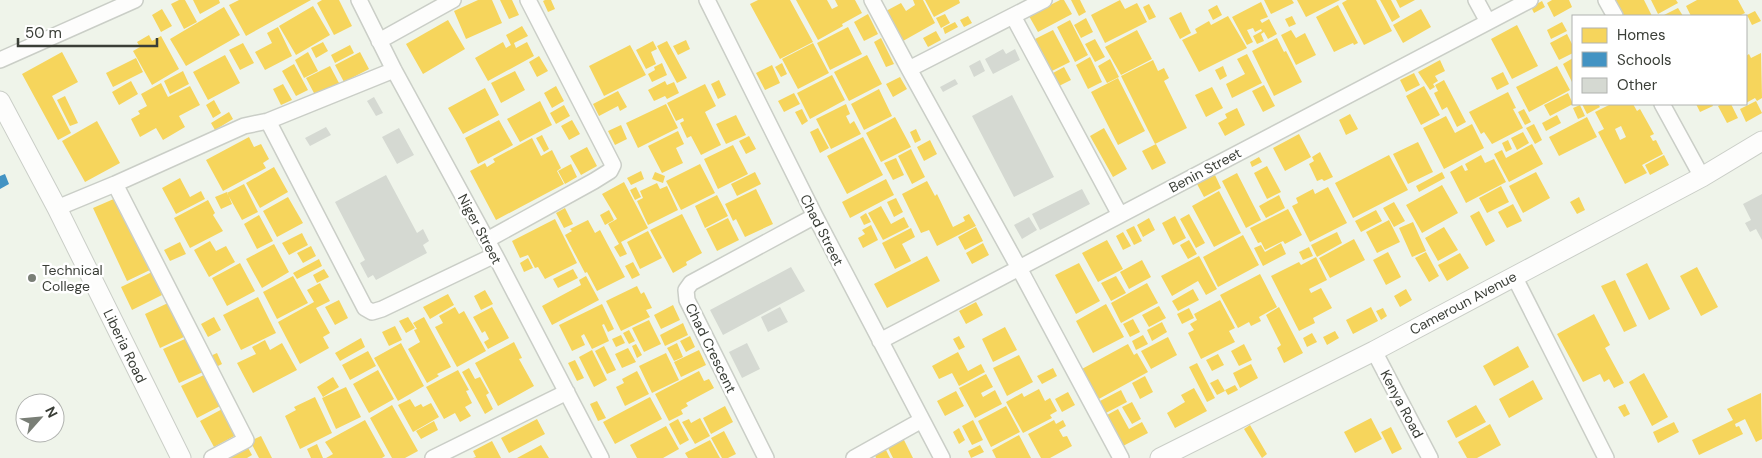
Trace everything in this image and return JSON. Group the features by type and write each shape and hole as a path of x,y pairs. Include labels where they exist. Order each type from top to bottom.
{"street":[{"path":"0,60 136,0"},
{"name":"Niger Street","path":"359,0 394,70 487,240 601,458"},
{"path":"379,41 453,0"},
{"path":"487,240 594,181 610,171 613,165 528,0"},
{"path":"872,0 908,70 1019,268 1121,458"},
{"path":"908,70 1044,0"},
{"path":"1476,0 1488,22"},
{"name":"Benin Street","path":"880,341 1530,0"},
{"path":"1606,0 1614,15"},
{"name":"Chad Street","path":"713,2 815,216 942,458"},
{"path":"1013,16 1120,215"},
{"path":"57,208 244,126 268,121 394,70"},
{"name":"Liberia Road","path":"0,101 57,208 181,458"},
{"path":"1663,105 1702,176"},
{"path":"268,121 365,308 372,312 382,309 495,255"},
{"name":"Cameroun Avenue","path":"1160,458 1374,351 1702,176 1762,141"},
{"path":"115,184 246,440 212,458"},
{"name":"Chad Crescent","path":"766,458 687,300 686,290 691,283 815,216"},
{"path":"1514,276 1606,458"},
{"name":"Kenya Road","path":"1374,351 1430,458"},
{"path":"435,458 567,392"},
{"path":"854,458 922,420"}],"building: Homes":[{"path":"179,0 185,0 197,22 184,29 171,4"},
{"path":"193,0 219,0 220,3 200,14"},
{"path":"239,0 311,0 246,36 229,5"},
{"path":"322,0 339,0 352,26 334,35 317,3"},
{"path":"478,0 492,0 502,23 466,39 454,11"},
{"path":"500,0 512,0 519,15 509,19"},
{"path":"551,0 555,9 548,12 543,1"},
{"path":"758,0 790,0 813,42 780,59 750,4"},
{"path":"796,0 827,0 832,9 838,6 835,0 855,0 862,13 818,40"},
{"path":"913,0 923,0 935,23 903,41 886,11 901,3 906,11 915,5"},
{"path":"925,0 959,0 960,3 934,17"},
{"path":"1060,0 1064,0 1072,14 1038,32 1029,16"},
{"path":"1071,0 1080,0 1086,12 1079,16"},
{"path":"1120,0 1125,9 1137,3 1147,22 1105,43 1091,15"},
{"path":"1264,0 1292,0 1294,3 1271,14"},
{"path":"1297,0 1340,0 1306,17"},
{"path":"1347,0 1376,0 1392,31 1364,45 1342,3"},
{"path":"1380,0 1391,0 1400,17 1392,22"},
{"path":"1396,0 1415,0 1400,8"},
{"path":"1552,0 1569,0 1572,7 1554,17 1547,3"},
{"path":"1614,0 1644,0 1652,15 1622,15"},
{"path":"1651,0 1676,0 1678,3 1658,14"},
{"path":"1697,0 1738,0 1745,13 1741,15 1690,15 1686,6"},
{"path":"1542,1 1545,7 1534,13 1531,7"},
{"path":"1261,2 1268,17 1260,20 1262,23 1269,19 1277,34 1268,39 1264,32 1261,34 1264,41 1257,44 1253,36 1262,31 1261,29 1255,32 1253,28 1247,30 1253,42 1247,45 1232,17"},
{"path":"1149,4 1156,17 1149,20 1143,7"},
{"path":"1217,5 1222,15 1213,20 1208,10"},
{"path":"1338,5 1358,43 1354,45 1353,43 1334,52 1316,17"},
{"path":"313,6 330,35 296,55 279,26"},
{"path":"224,7 240,35 186,66 170,39"},
{"path":"1678,8 1682,15 1664,15"},
{"path":"162,9 172,26 161,32 152,15"},
{"path":"1421,9 1431,27 1403,43 1393,25"},
{"path":"1755,11 1761,21 1752,25 1747,15"},
{"path":"1181,12 1191,33 1180,39 1169,18"},
{"path":"868,14 878,34 864,41 854,22"},
{"path":"945,14 950,23 941,28 936,18"},
{"path":"968,16 972,23 964,27 960,20"},
{"path":"1228,16 1247,48 1199,72 1182,40 1197,33 1195,29 1209,21 1211,25"},
{"path":"1292,16 1296,24 1289,27 1285,19"},
{"path":"1086,18 1093,32 1081,38 1074,25"},
{"path":"448,20 465,49 423,74 406,44"},
{"path":"1070,20 1088,55 1075,62 1057,27"},
{"path":"955,22 958,27 945,34 943,28"},
{"path":"1562,22 1567,31 1551,39 1547,30"},
{"path":"1517,25 1538,66 1512,79 1491,39"},
{"path":"522,26 528,36 514,43 516,48 527,42 534,56 488,81 475,58 503,42 506,48 511,45 506,35"},
{"path":"278,27 292,56 265,70 255,52 272,43 267,33"},
{"path":"848,27 862,54 830,70 817,43"},
{"path":"1053,30 1070,62 1052,71 1035,39"},
{"path":"1137,30 1152,59 1121,75 1105,47"},
{"path":"1291,30 1296,38 1305,33 1316,55 1296,65 1281,35"},
{"path":"936,31 941,40 928,47 923,38"},
{"path":"1567,34 1572,44 1572,54 1559,60 1550,43"},
{"path":"149,35 152,41 161,36 179,69 152,85 133,51 140,47 137,42"},
{"path":"881,38 894,64 886,67 874,42"},
{"path":"1277,38 1302,82 1274,96 1252,51"},
{"path":"1095,39 1105,57 1095,62 1085,44"},
{"path":"686,40 690,49 678,55 673,46"},
{"path":"653,41 657,49 651,52 656,64 646,69 636,50"},
{"path":"667,41 687,78 677,83 657,46"},
{"path":"323,42 328,51 316,58 311,48"},
{"path":"243,43 254,63 240,70 229,50"},
{"path":"813,43 829,73 798,89 782,59"},
{"path":"350,45 354,53 335,63 331,55"},
{"path":"630,45 646,75 604,96 589,66"},
{"path":"62,52 78,82 52,96 71,133 58,140 22,74"},
{"path":"308,52 318,71 304,78 295,60"},
{"path":"360,52 369,69 344,82 335,65"},
{"path":"1761,53 1762,98 1757,101 1755,98 1747,102 1747,55 1749,54 1751,58"},
{"path":"1247,54 1262,83 1232,98 1226,84 1245,74 1237,59"},
{"path":"225,55 240,83 208,100 193,72"},
{"path":"867,55 882,84 849,101 834,72"},
{"path":"539,56 548,71 537,77 529,62"},
{"path":"1090,57 1102,82 1088,89 1076,65"},
{"path":"136,58 143,72 113,87 106,73"},
{"path":"1110,59 1119,77 1107,83 1098,66"},
{"path":"1572,59 1572,82 1563,64"},
{"path":"1153,60 1158,71 1164,68 1169,78 1164,81 1187,128 1155,144 1121,76"},
{"path":"1440,60 1445,71 1435,76 1438,81 1433,84 1435,87 1430,90 1418,72"},
{"path":"662,63 667,75 652,82 648,74 655,70 654,67"},
{"path":"782,63 787,74 781,77 775,67"},
{"path":"294,64 308,90 296,96 282,71"},
{"path":"772,65 780,83 765,90 756,73"},
{"path":"330,66 339,83 315,95 306,78"},
{"path":"1223,66 1227,76 1220,80 1215,70"},
{"path":"1557,66 1570,90 1529,112 1516,87"},
{"path":"1064,67 1071,80 1059,86 1053,73"},
{"path":"183,71 189,84 170,94 164,81"},
{"path":"515,71 525,90 501,103 491,83"},
{"path":"1503,72 1509,84 1497,90 1491,78"},
{"path":"1414,73 1420,85 1406,92 1400,80"},
{"path":"832,75 845,100 810,119 797,93"},
{"path":"900,77 907,89 893,97 886,84"},
{"path":"1118,78 1145,131 1118,145 1091,92"},
{"path":"719,80 726,95 718,99 711,84"},
{"path":"1444,80 1466,122 1457,127 1447,107 1442,110 1434,93 1438,91 1435,85"},
{"path":"131,81 138,94 119,105 112,92"},
{"path":"665,81 667,85 674,82 679,93 667,99 665,96 654,101 648,90"},
{"path":"161,83 168,97 190,86 200,105 179,116 185,127 163,140 156,128 140,137 131,119 140,114 138,111 147,106 141,94"},
{"path":"283,84 292,100 281,105 273,89"},
{"path":"705,84 716,106 705,112 721,145 701,155 691,136 687,138 680,123 684,121 683,118 676,121 667,103"},
{"path":"1264,85 1275,106 1263,112 1252,91"},
{"path":"556,86 564,101 552,108 544,93"},
{"path":"1424,86 1440,115 1421,125 1406,96"},
{"path":"1212,87 1223,108 1206,117 1195,95"},
{"path":"485,88 499,115 463,134 448,108"},
{"path":"879,89 892,116 864,130 851,104"},
{"path":"618,91 627,107 620,111 618,106 599,116 593,104"},
{"path":"1508,92 1516,108 1513,109 1523,128 1492,144 1484,132 1481,134 1469,112"},
{"path":"794,93 800,104 784,112 778,101"},
{"path":"1568,93 1572,102 1572,105 1550,116 1544,105"},
{"path":"65,96 78,123 70,126 57,100"},
{"path":"214,100 221,113 213,118 206,105"},
{"path":"540,101 552,125 520,142 507,119"},
{"path":"1756,101 1762,113 1746,122 1740,109"},
{"path":"666,104 678,128 638,148 626,123"},
{"path":"846,104 850,114 846,116 850,124 854,121 861,134 831,149 816,119"},
{"path":"564,105 570,116 556,124 550,113"},
{"path":"1580,105 1585,116 1578,119 1573,108"},
{"path":"1582,105 1599,105 1600,107 1587,114"},
{"path":"1609,105 1634,105 1637,111 1640,109 1654,134 1650,136 1653,141 1656,140 1663,154 1642,165 1647,173 1625,184 1598,132 1604,129 1595,112","holes":["1621,126 1626,137 1620,140 1615,129"]},
{"path":"1696,105 1712,105 1713,106 1700,112"},
{"path":"1732,105 1738,118 1727,123 1718,106"},
{"path":"1237,108 1245,125 1225,136 1218,123 1227,118 1225,114"},
{"path":"802,109 808,121 802,125 795,112"},
{"path":"1524,109 1531,122 1525,125 1518,112"},
{"path":"229,112 233,119 215,130 211,123"},
{"path":"1350,114 1358,129 1346,135 1339,120"},
{"path":"736,115 746,135 726,144 716,124"},
{"path":"1557,115 1561,123 1546,131 1542,123"},
{"path":"1446,116 1455,133 1472,124 1484,148 1444,169 1423,128"},
{"path":"895,117 911,147 881,162 866,133"},
{"path":"1587,117 1597,137 1559,156 1549,137"},
{"path":"499,120 513,145 478,164 465,138"},
{"path":"572,120 580,134 569,140 561,126"},
{"path":"97,121 120,163 85,182 62,141"},
{"path":"1534,124 1542,140 1535,144 1526,128"},
{"path":"621,125 627,139 615,145 608,131"},
{"path":"818,128 829,148 820,153 810,132"},
{"path":"1104,128 1127,169 1113,177 1090,136"},
{"path":"916,129 921,140 915,143 910,132"},
{"path":"678,131 684,144 676,148 683,163 662,173 648,146"},
{"path":"1523,132 1529,143 1517,150 1511,138"},
{"path":"1299,134 1311,157 1285,171 1273,148"},
{"path":"542,135 549,149 544,152 536,138"},
{"path":"749,136 756,149 746,154 739,141"},
{"path":"249,137 254,147 261,144 269,159 263,163 266,168 223,191 206,160"},
{"path":"863,137 883,175 847,194 827,156"},
{"path":"532,138 541,156 552,150 561,168 557,171 564,184 496,220 470,171 485,163 487,167 495,162 493,159"},
{"path":"930,140 937,154 924,161 917,147"},
{"path":"1508,140 1512,149 1506,152 1502,143"},
{"path":"1418,142 1433,172 1408,184 1393,154"},
{"path":"1156,144 1166,163 1152,170 1142,151"},
{"path":"1532,144 1543,164 1509,182 1494,154 1502,150 1506,158"},
{"path":"733,145 748,174 718,189 704,159"},
{"path":"587,147 597,166 581,175 570,156"},
{"path":"911,149 925,177 912,184 898,156"},
{"path":"1320,152 1333,177 1324,181 1322,179 1317,181 1309,164 1314,161 1312,157"},
{"path":"1389,155 1408,190 1353,218 1335,183"},
{"path":"1481,155 1485,163 1494,159 1506,182 1466,203 1450,172 1462,165 1465,171 1468,170 1465,164"},
{"path":"1664,155 1669,165 1650,175 1645,165"},
{"path":"1259,157 1262,162 1252,167 1250,162"},
{"path":"896,158 904,175 893,180 884,163"},
{"path":"571,164 577,177 565,184 558,171"},
{"path":"700,164 715,193 681,210 666,181"},
{"path":"1267,166 1281,192 1267,199 1254,173"},
{"path":"274,167 288,192 260,208 246,183"},
{"path":"641,171 644,179 631,185 627,178"},
{"path":"655,172 665,176 663,183 652,179"},
{"path":"755,172 761,184 737,196 731,184"},
{"path":"1442,172 1445,178 1419,192 1416,186"},
{"path":"1536,172 1550,198 1523,213 1509,186"},
{"path":"1237,173 1261,220 1246,228 1222,181"},
{"path":"1215,175 1221,188 1204,197 1197,184"},
{"path":"180,178 190,197 201,191 205,199 176,214 162,188"},
{"path":"886,179 894,195 850,218 842,202"},
{"path":"927,181 935,196 937,194 953,227 965,221 963,217 969,214 976,226 937,246 929,230 921,233 902,194"},
{"path":"624,182 648,228 621,242 627,254 620,257 614,247 619,244 608,224 617,219 602,194"},
{"path":"657,183 660,189 667,186 678,210 648,225 637,201 643,198 640,191"},
{"path":"244,184 258,212 242,220 227,193"},
{"path":"1442,185 1458,213 1422,233 1406,205"},
{"path":"1501,186 1509,202 1487,213 1479,198"},
{"path":"636,187 641,197 635,200 630,190"},
{"path":"1328,187 1347,223 1310,242 1292,206 1298,203 1296,198 1313,189 1315,194"},
{"path":"756,189 773,224 745,237 736,219 733,221 725,204"},
{"path":"1219,191 1241,233 1214,247 1192,206"},
{"path":"227,192 232,204 221,209 215,197"},
{"path":"717,195 728,216 705,228 695,206"},
{"path":"1279,195 1285,208 1266,218 1259,206"},
{"path":"288,197 303,223 277,237 263,211"},
{"path":"1579,197 1585,210 1577,214 1570,202"},
{"path":"116,198 150,270 127,281 93,208"},
{"path":"896,198 903,212 894,217 887,202"},
{"path":"208,200 215,213 213,215 223,231 190,248 174,218"},
{"path":"1394,202 1405,221 1394,227 1383,208"},
{"path":"1513,204 1522,221 1507,228 1498,212"},
{"path":"881,206 891,224 904,217 909,227 883,240 868,213"},
{"path":"565,208 573,224 564,228 556,213"},
{"path":"1288,209 1302,235 1285,244 1283,241 1265,250 1261,242 1258,243 1250,228"},
{"path":"609,210 614,220 605,225 600,215"},
{"path":"1376,210 1382,221 1361,232 1355,221"},
{"path":"1479,211 1495,241 1486,246 1470,216"},
{"path":"866,213 871,222 864,225 860,217"},
{"path":"682,214 702,253 686,262 687,265 673,273 650,230"},
{"path":"1189,214 1205,243 1196,248 1180,219"},
{"path":"259,215 273,241 257,249 244,224"},
{"path":"1175,216 1186,238 1173,245 1162,223"},
{"path":"728,218 739,240 717,251 706,229"},
{"path":"1149,218 1155,230 1143,237 1137,225"},
{"path":"555,219 577,263 545,279 538,267 535,268 528,255 520,258 512,241"},
{"path":"588,220 595,233 600,230 625,277 597,291 565,235 572,231 570,229"},
{"path":"1389,220 1400,242 1377,253 1366,232"},
{"path":"1413,222 1426,251 1412,257 1399,228"},
{"path":"871,225 878,240 863,248 858,238 865,234 862,230"},
{"path":"1134,226 1142,241 1134,245 1126,230"},
{"path":"976,227 983,241 965,250 958,237"},
{"path":"1444,227 1458,250 1438,261 1425,238"},
{"path":"911,228 915,237 902,244 911,261 895,269 882,243"},
{"path":"648,231 662,258 640,269 627,242"},
{"path":"1123,232 1131,246 1123,250 1116,236"},
{"path":"1337,232 1342,243 1317,257 1311,245"},
{"path":"302,233 308,245 289,255 282,243"},
{"path":"1243,235 1259,265 1218,287 1203,257"},
{"path":"1354,239 1365,260 1330,278 1319,258"},
{"path":"1107,240 1123,269 1098,282 1082,253"},
{"path":"1189,240 1197,254 1188,259 1180,245"},
{"path":"210,241 216,251 226,246 235,262 209,277 194,250"},
{"path":"180,242 186,254 170,261 164,250"},
{"path":"983,243 989,255 972,264 966,253"},
{"path":"1281,243 1286,254 1263,266 1254,248 1261,245 1265,252"},
{"path":"274,244 289,272 262,288 246,259"},
{"path":"311,246 316,256 303,263 297,253"},
{"path":"1309,247 1313,256 1303,260 1299,252"},
{"path":"1388,252 1401,277 1386,285 1373,260"},
{"path":"1426,252 1439,276 1429,282 1415,258"},
{"path":"1460,253 1469,268 1447,281 1438,265"},
{"path":"927,256 940,281 887,308 874,284"},
{"path":"1199,256 1217,289 1206,295 1198,281 1172,296 1161,276"},
{"path":"1316,257 1327,280 1309,289 1311,293 1321,288 1332,308 1313,318 1315,323 1299,331 1271,276 1299,262 1301,265"},
{"path":"528,258 533,268 524,272 520,263"},
{"path":"319,259 322,266 297,279 293,273"},
{"path":"1142,260 1151,277 1129,289 1120,272"},
{"path":"633,262 640,275 632,279 625,266"},
{"path":"240,263 255,291 227,306 212,278"},
{"path":"1079,263 1100,301 1076,314 1055,275"},
{"path":"1647,263 1670,309 1649,320 1626,274"},
{"path":"1697,267 1718,307 1701,316 1680,276"},
{"path":"324,269 329,277 317,283 313,275"},
{"path":"573,269 578,278 558,288 553,279"},
{"path":"152,272 162,295 132,310 121,287"},
{"path":"1260,274 1277,307 1259,317 1261,321 1251,326 1249,322 1238,328 1220,295"},
{"path":"293,276 308,303 277,319 263,292"},
{"path":"586,276 599,300 552,325 542,306 581,285 579,280"},
{"path":"1116,276 1126,293 1111,301 1101,283"},
{"path":"1615,280 1637,326 1624,332 1601,286"},
{"path":"320,283 330,301 316,308 330,333 323,337 329,348 300,364 278,322 314,302 307,290"},
{"path":"1147,283 1158,303 1121,323 1111,303"},
{"path":"637,286 641,294 644,292 652,308 646,310 650,317 621,331 606,301"},
{"path":"1193,289 1199,300 1178,311 1172,301"},
{"path":"1406,289 1412,300 1400,307 1394,296"},
{"path":"485,290 493,304 481,310 474,296"},
{"path":"448,294 454,305 430,319 423,307"},
{"path":"258,297 276,333 241,350 223,315"},
{"path":"339,300 348,318 335,325 325,307"},
{"path":"1220,300 1235,328 1229,331 1235,342 1201,359 1188,333 1194,330 1190,324 1197,320 1194,314"},
{"path":"170,302 186,336 160,348 145,314"},
{"path":"976,302 983,315 966,324 959,311"},
{"path":"602,304 614,329 608,332 604,324 602,325 609,341 592,349 584,334 581,336 585,345 572,351 559,325"},
{"path":"1106,304 1124,337 1093,353 1076,321"},
{"path":"673,305 680,320 661,329 654,315"},
{"path":"1159,306 1166,318 1149,327 1142,315"},
{"path":"455,307 459,314 464,311 486,351 457,367 435,327 443,323 439,316"},
{"path":"492,307 509,338 488,349 484,342 489,339 485,331 482,333 473,317"},
{"path":"1279,307 1303,353 1284,363 1277,348 1281,345 1266,315"},
{"path":"1371,307 1378,321 1353,334 1346,320"},
{"path":"1189,308 1194,318 1182,324 1177,314"},
{"path":"1383,308 1387,316 1381,320 1376,311"},
{"path":"1594,314 1610,345 1605,348 1624,383 1614,388 1609,379 1604,382 1600,374 1583,382 1557,334"},
{"path":"214,317 221,330 208,337 201,324"},
{"path":"408,317 415,328 406,333 399,321"},
{"path":"424,317 451,367 437,374 439,376 427,383 408,349 420,342 414,330 417,329 413,323"},
{"path":"1133,319 1140,332 1130,337 1123,324"},
{"path":"649,320 661,344 644,352 632,328"},
{"path":"1162,322 1167,332 1152,341 1147,330"},
{"path":"683,323 688,335 665,346 660,335"},
{"path":"395,326 402,340 389,346 382,332"},
{"path":"1005,327 1017,350 993,362 982,339"},
{"path":"629,330 635,341 629,344 623,333"},
{"path":"1335,331 1339,338 1327,345 1323,337"},
{"path":"1312,333 1317,342 1307,347 1303,338"},
{"path":"621,335 625,343 616,347 612,339"},
{"path":"1143,335 1148,344 1136,350 1132,341"},
{"path":"690,336 695,347 686,352 680,341"},
{"path":"959,336 965,347 959,350 953,339"},
{"path":"1168,337 1177,355 1151,369 1141,351"},
{"path":"187,338 203,372 179,383 163,349"},
{"path":"361,338 365,347 340,361 335,353"},
{"path":"265,340 270,350 282,343 297,370 253,393 237,363 256,354 252,347"},
{"path":"514,342 522,358 519,359 534,386 498,406 475,363"},
{"path":"401,343 424,386 398,401 374,358"},
{"path":"677,343 683,357 674,361 667,348"},
{"path":"636,344 642,355 637,358 632,346"},
{"path":"1128,344 1134,355 1137,353 1148,372 1097,400 1080,370"},
{"path":"1244,344 1252,360 1239,366 1231,351"},
{"path":"604,346 616,370 607,374 595,351"},
{"path":"1518,346 1529,367 1494,386 1483,366"},
{"path":"628,348 636,362 622,368 615,354"},
{"path":"592,350 607,380 594,387 579,357"},
{"path":"699,350 706,365 681,377 674,362"},
{"path":"368,351 376,366 350,380 342,365"},
{"path":"958,352 968,371 981,364 985,372 959,386 952,373 939,379 932,366"},
{"path":"217,353 222,364 212,369 206,358"},
{"path":"666,353 679,380 652,393 639,366"},
{"path":"1218,354 1224,365 1212,371 1206,360"},
{"path":"1019,355 1033,382 1007,396 993,368"},
{"path":"575,360 584,378 577,381 568,363"},
{"path":"1197,363 1215,398 1207,402 1189,367"},
{"path":"1251,364 1258,378 1240,388 1233,373"},
{"path":"469,368 475,379 480,377 489,393 486,395 493,409 485,414 462,372"},
{"path":"1053,368 1057,376 1042,384 1037,376"},
{"path":"378,370 394,399 369,413 353,384"},
{"path":"458,370 469,390 466,391 472,403 465,407 471,416 460,422 455,413 444,419 426,387"},
{"path":"637,371 649,394 625,406 616,387 624,383 622,379"},
{"path":"699,371 704,381 709,379 714,388 686,403 688,406 681,410 683,414 669,421 655,394"},
{"path":"210,372 226,403 197,418 181,386"},
{"path":"1644,373 1668,417 1652,426 1629,382"},
{"path":"986,374 993,387 981,393 983,397 995,390 1002,404 975,418 959,388"},
{"path":"1145,376 1153,392 1140,399 1132,383"},
{"path":"333,377 339,387 323,397 317,387"},
{"path":"1218,379 1225,391 1217,395 1210,383"},
{"path":"1533,380 1543,399 1509,418 1499,399"},
{"path":"1235,385 1238,390 1228,395 1225,390"},
{"path":"346,387 361,417 336,429 322,398"},
{"path":"1194,388 1207,411 1175,428 1167,413 1185,402 1181,395"},
{"path":"1039,389 1045,401 1050,398 1057,411 1050,415 1052,418 1023,433 1006,402 1022,393 1024,397"},
{"path":"1121,390 1127,402 1104,414 1098,402"},
{"path":"956,391 964,406 945,416 937,401"},
{"path":"1068,392 1075,405 1062,412 1055,399"},
{"path":"1761,393 1762,439 1756,442 1745,419 1735,424 1736,427 1739,426 1743,434 1699,455 1692,440 1733,420 1727,409"},
{"path":"315,397 332,433 300,449 285,416 296,410 294,407"},
{"path":"650,397 662,419 615,444 603,422"},
{"path":"410,399 415,407 421,404 423,407 431,403 439,417 413,432 398,405"},
{"path":"597,401 606,418 598,421 590,404"},
{"path":"1132,402 1141,419 1132,424 1122,407"},
{"path":"1625,404 1630,414 1624,417 1618,407"},
{"path":"392,405 418,451 405,458 392,458 370,418"},
{"path":"1476,405 1486,422 1456,438 1447,421"},
{"path":"725,406 733,422 711,434 703,418"},
{"path":"1006,406 1020,432 991,447 978,421"},
{"path":"226,407 240,433 214,447 200,421"},
{"path":"1118,409 1129,429 1142,422 1148,433 1123,446 1107,415"},
{"path":"700,418 710,436 695,444 682,422 689,419 691,423"},
{"path":"1371,418 1382,439 1355,453 1344,432"},
{"path":"537,419 545,434 509,453 501,438"},
{"path":"678,419 689,440 680,445 669,424"},
{"path":"365,420 385,456 382,458 326,458 333,454 325,442"},
{"path":"973,420 983,440 972,445 962,426"},
{"path":"1054,420 1056,424 1063,420 1066,426 1059,430 1063,437 1067,436 1072,446 1050,458 1041,458 1028,434"},
{"path":"434,421 438,430 421,439 416,431"},
{"path":"1674,422 1679,432 1658,443 1653,432"},
{"path":"1490,424 1501,445 1477,458 1467,458 1458,442"},
{"path":"1250,425 1267,454 1262,458 1244,429"},
{"path":"666,426 679,449 663,458 637,458 630,445"},
{"path":"1391,427 1402,449 1392,454 1381,432"},
{"path":"959,428 965,440 959,444 953,432"},
{"path":"724,431 736,454 728,458 722,458 711,438"},
{"path":"1019,435 1031,458 996,458 992,450"},
{"path":"261,436 272,458 259,458 250,441"},
{"path":"903,438 913,458 893,458 887,446"},
{"path":"710,440 720,458 688,458 685,453"},
{"path":"492,441 501,458 473,458 476,457 473,451"},
{"path":"246,444 252,455 247,458 222,458"},
{"path":"317,444 323,458 311,458 307,449"},
{"path":"541,445 549,458 517,458"},
{"path":"980,445 984,452 971,458 968,451"},
{"path":"886,450 890,458 876,458 875,455"}],"building: Schools":[{"path":"5,174 9,184 0,189 0,176"}],"building: Other":[{"path":"1003,49 1006,54 1015,49 1020,60 993,74 985,59"},
{"path":"980,60 985,71 974,77 969,66"},
{"path":"955,79 958,84 943,92 940,87"},
{"path":"1012,95 1054,177 1014,197 972,116"},
{"path":"374,97 383,113 376,116 367,101"},
{"path":"326,127 331,135 310,146 305,138"},
{"path":"399,128 414,155 397,164 382,137"},
{"path":"386,175 417,233 423,229 429,241 423,245 427,253 376,280 373,275 368,278 360,263 365,260 335,202"},
{"path":"1082,189 1090,204 1040,230 1032,214"},
{"path":"1762,194 1762,240 1756,229 1750,232 1745,223 1751,220 1743,204"},
{"path":"1029,217 1037,230 1022,239 1014,225"},
{"path":"791,267 805,291 723,335 710,310"},
{"path":"780,307 788,322 768,332 761,317"},
{"path":"747,343 760,369 742,378 729,352"}],"place":[{"name":"Technical College","path":"32,278"}]}
